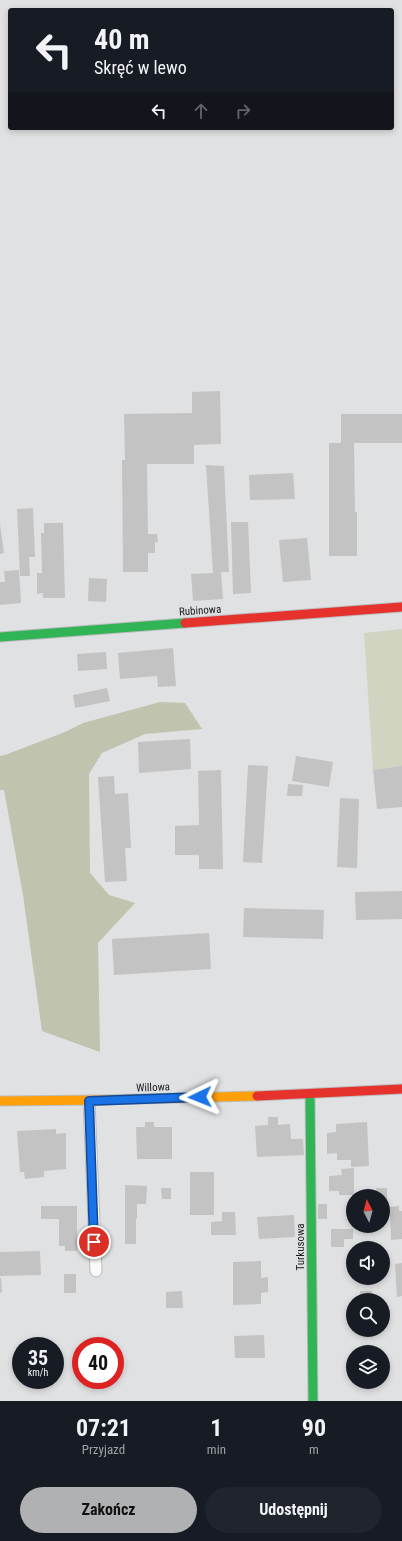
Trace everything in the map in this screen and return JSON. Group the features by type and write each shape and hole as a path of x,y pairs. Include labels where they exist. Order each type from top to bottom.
{"street":[{"name":"Rubinowa","path":"0,637 402,607"},
{"name":"Willowa","path":"0,1101 89,1101 310,1094 402,1089"},
{"name":"Turkusowa","path":"310,1094 313,1401"}],"lane":[{"path":"89,1101 96,1271"}],"green space":[{"path":"402,629 402,766 373,770 364,633"},
{"path":"160,702 185,703 202,729 145,734 102,753 89,774 90,873 109,895 135,903 98,943 100,1052 42,1031 23,895 4,790 0,790 0,756 65,732 83,723"}],"building":[{"path":"220,391 221,444 194,445 194,464 147,464 148,534 157,534 158,542 155,542 155,553 148,553 148,572 123,572 122,460 125,460 124,414 192,413 192,392"},
{"path":"341,414 402,414 402,443 354,443 357,556 329,556 329,443 341,443"},
{"path":"206,465 224,466 229,572 221,572 223,599 193,601 191,574 213,573"},
{"path":"293,473 295,499 250,500 249,475"},
{"path":"33,508 35,557 29,557 30,576 20,576 17,509"},
{"path":"231,522 248,522 251,593 233,594"},
{"path":"44,523 63,523 65,598 43,598 43,593 37,594 37,573 42,573 41,533 44,533"},
{"path":"0,524 4,553 0,554"},
{"path":"307,538 311,580 283,582 279,540"},
{"path":"19,570 21,603 0,605 0,582 5,582 4,571"},
{"path":"89,578 107,579 106,602 88,601"},
{"path":"173,648 176,686 158,687 157,676 120,679 118,653"},
{"path":"106,652 107,669 78,671 77,654"},
{"path":"107,688 110,701 75,708 73,695"},
{"path":"190,739 191,769 139,773 138,742"},
{"path":"296,756 333,762 329,787 292,781"},
{"path":"248,765 268,766 262,863 243,862"},
{"path":"402,766 402,807 377,809 373,770"},
{"path":"221,770 223,869 199,869 199,855 175,855 175,826 199,825 198,771"},
{"path":"114,776 115,794 128,793 131,848 125,848 127,881 105,882 98,777"},
{"path":"288,784 303,785 302,796 287,796"},
{"path":"340,798 359,799 357,868 337,867"},
{"path":"402,891 402,919 356,920 355,892"},
{"path":"244,908 324,910 323,939 243,937"},
{"path":"209,933 211,969 114,975 112,939"},
{"path":"268,1117 278,1117 278,1125 290,1124 291,1139 303,1139 304,1155 257,1157 255,1126 268,1125"},
{"path":"145,1122 154,1122 154,1127 172,1127 172,1159 137,1159 136,1127 145,1127"},
{"path":"367,1122 369,1166 351,1167 351,1160 337,1160 337,1153 327,1154 327,1133 336,1132 336,1124"},
{"path":"56,1129 56,1134 66,1133 66,1169 44,1171 44,1177 25,1179 24,1172 20,1172 17,1131"},
{"path":"354,1168 354,1189 346,1189 346,1195 339,1195 339,1191 329,1191 329,1176 342,1175 341,1169"},
{"path":"190,1172 214,1172 214,1215 190,1215"},
{"path":"125,1185 147,1186 146,1204 137,1204 136,1244 125,1244"},
{"path":"161,1188 171,1188 171,1199 162,1199"},
{"path":"376,1188 387,1188 387,1189"},
{"path":"318,1204 327,1204 327,1219 318,1219"},
{"path":"41,1206 77,1206 77,1251 65,1251 65,1246 59,1246 59,1219 41,1219"},
{"path":"399,1206 399,1211 402,1211 402,1239 391,1240 390,1207"},
{"path":"222,1212 235,1212 236,1235 211,1235 211,1222 222,1221"},
{"path":"294,1215 295,1237 259,1239 257,1217"},
{"path":"331,1229 346,1229 346,1233 353,1233 353,1239 344,1239 344,1247 331,1247"},
{"path":"40,1251 41,1275 0,1276 0,1252"},
{"path":"261,1261 261,1278 268,1277 268,1292 261,1293 261,1304 233,1305 233,1262"},
{"path":"402,1263 402,1296 397,1297 395,1264"},
{"path":"64,1274 76,1274 76,1293 64,1293"},
{"path":"0,1278 2,1292 0,1293"},
{"path":"182,1291 183,1308 166,1308 166,1292"},
{"path":"360,1291 372,1291 372,1293 360,1293"},
{"path":"264,1335 265,1358 235,1358 234,1336"}],"traffic: fast":[{"path":"0,637 185,623"},
{"path":"310,1094 313,1401"}],"traffic: slow":[{"path":"0,1101 257,1096"}],"traffic: jam":[{"path":"185,623 402,607"},
{"path":"257,1096 402,1089"}],"route":[{"path":"94,1242 89,1101 200,1097"}]}
